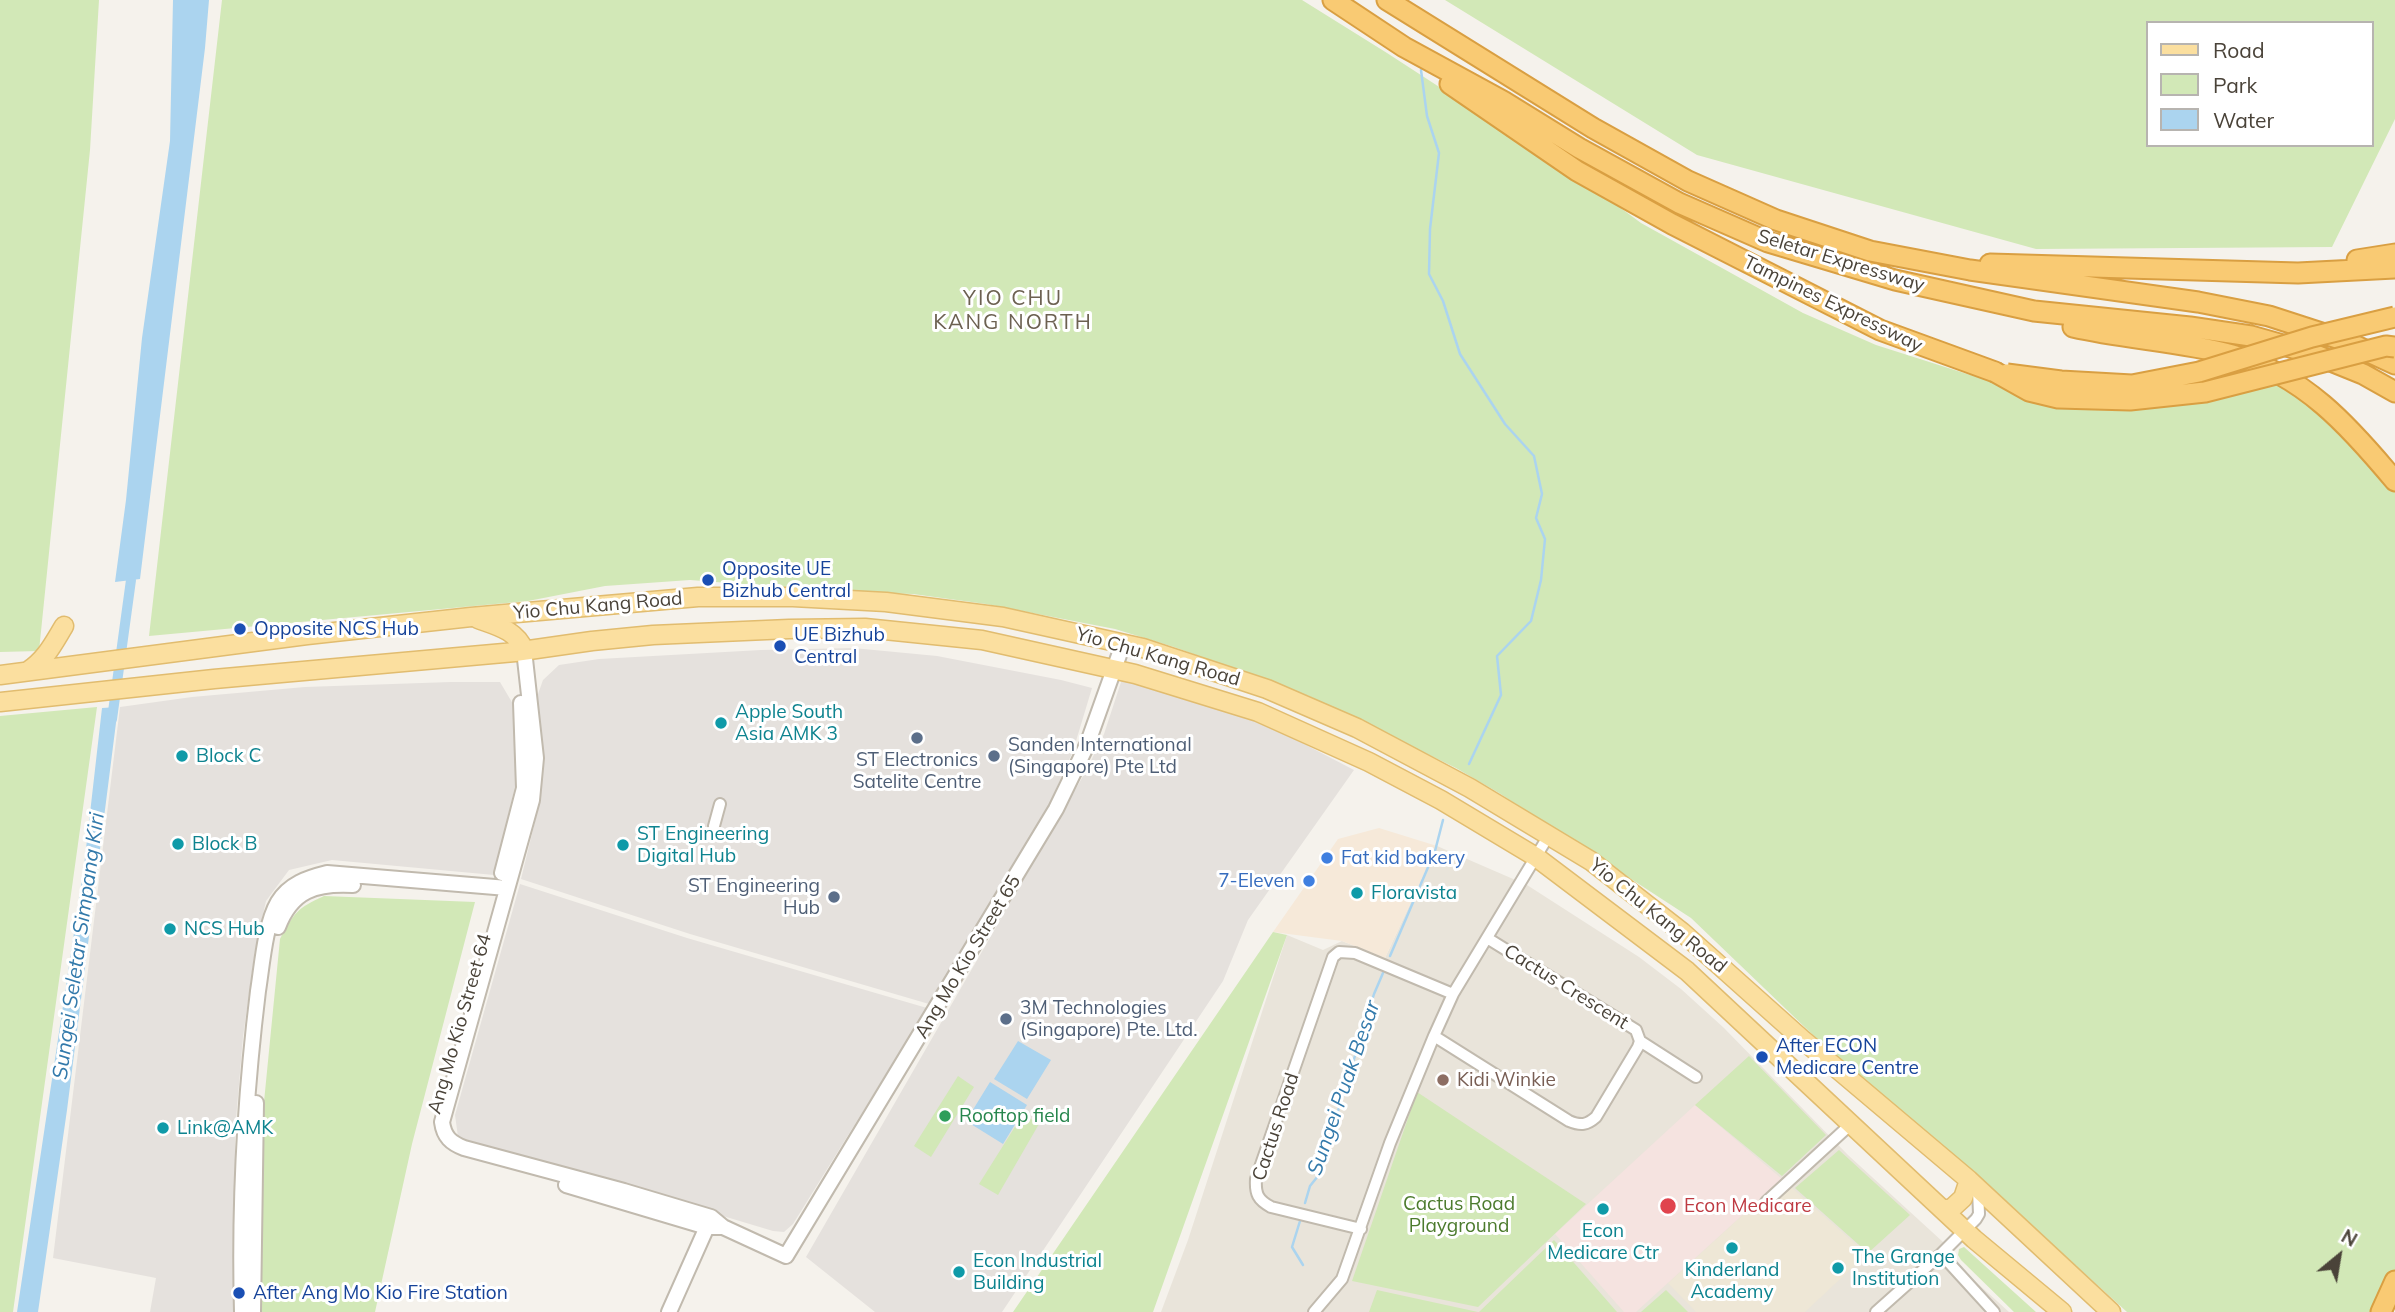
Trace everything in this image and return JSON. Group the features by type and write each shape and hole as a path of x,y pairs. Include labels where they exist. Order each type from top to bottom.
{"highway":[{"name":"Seletar Expressway","path":"1333,0 1404,47 1503,101 1579,148 1679,203 1768,242 1885,277 2034,311 2251,336 2311,353 2363,374 2395,392"},
{"name":"Seletar Expressway","path":"1387,0 1593,128 1688,181 1776,220 1870,251 1970,270 2198,302 2269,316 2343,340 2395,364"},
{"name":"Tampines Expressway","path":"1404,47 1450,84 1566,163 1672,225 1880,330 1995,372 2061,382 2132,385 2199,372 2312,337 2395,317"},
{"path":"2298,273 2338,263 2395,254"},
{"path":"1970,270 1994,263 2298,273 2395,268"},
{"path":"2034,311 2057,324 2234,355 2256,364 2296,384 2329,408 2356,433 2395,481"},
{"path":"1995,372 2029,391 2058,398 2130,400 2205,392 2386,346 2395,347"},
{"path":"2381,1312 2395,1281"}],"main road":[{"name":"Yio Chu Kang Road","path":"0,675 307,635 698,597 806,597 886,602 1003,617 1123,644 1267,689 1357,728 1470,788 1591,862 1682,932 1802,1040 1973,1185 2111,1312"},
{"path":"471,617 499,626 519,647 526,626 542,611"},
{"path":"28,671 41,662 64,626"},
{"name":"Yio Chu Kang Road","path":"0,702 519,647 653,635 789,629 865,628 982,640 1115,669 1258,712 1357,756 1441,800 1536,857 1688,971 1965,1231 2062,1312"},
{"path":"1790,1065 1785,1054 1786,1046 1793,1041 1802,1040"},
{"path":"1943,1209 1951,1209 1973,1185"}],"street":[{"name":"Ang Mo Kio Street 65","path":"786,1256 1056,809 1087,745 1123,644"},
{"name":"Ang Mo Kio Street 64","path":"519,647 523,788 502,892 432,1120 433,1130 440,1142 453,1153 709,1222 786,1256"},
{"path":"714,826 720,804"},
{"path":"1314,1312 1342,1279 1390,1143 1453,994 1549,835"},
{"path":"242,1312 243,1138 260,976 270,923 279,899 288,889 306,879 327,873 502,892"},
{"path":"253,1312 255,1108 260,1037 269,962 284,912 294,899 302,894 330,884 502,892"},
{"name":"Cactus Crescent","path":"1487,938 1636,1030 1640,1041 1696,1077"},
{"name":"Cactus Road","path":"1361,1229 1271,1207 1259,1200 1255,1189 1256,1179 1332,957 1339,952 1355,953 1453,994"},
{"name":"Cactus Crescent","path":"1434,1036 1579,1125 1596,1117 1640,1041"},
{"path":"1766,1202 1852,1124"},
{"path":"1876,1312 1941,1254 1979,1214 1973,1185"},
{"path":"669,1312 709,1222"},
{"path":"1941,1254 1994,1312"}],"shaded area":[{"path":"853,648 937,656 1092,688 1073,751 1049,805 929,1004 690,934 521,879 540,801 542,765 537,697 543,680 559,665 599,659"},
{"path":"1124,673 1237,709 1354,770 1248,920 1223,981 1002,1312 875,1312 806,1257 1086,771 1104,734"},
{"path":"500,682 513,704 517,778 494,875 332,860 289,870 266,901 255,950 243,1037 235,1131 238,1312 150,1312 156,1278 53,1258 120,707 192,697 305,687"},
{"name":"Floravista","path":"1379,828 1437,846 1385,958 1342,941 1273,932 1338,839"},
{"path":"1437,846 1527,885 1639,957 1681,989 1724,1028 1848,1155 1955,1253 1952,1256 1954,1262 2009,1312 1161,1312 1188,1240 1287,935 1323,950 1342,941 1385,958"},
{"path":"520,884 687,938 927,1008 793,1224 784,1232 467,1143 458,1137 455,1115"},
{"name":"Econ Medicare","path":"1695,1105 1782,1179 1636,1312 1624,1312 1555,1234"},
{"path":"1782,1179 1867,1254 1805,1312 1696,1312 1668,1283"}],"green space":[{"path":"0,0 99,0 90,150 39,651 0,652"},
{"path":"222,0 1302,0 1584,181 1641,223 1803,313 1876,345 1967,374 2027,388 2170,389 2249,371 2283,384 2317,407 2395,490 2395,1305 2391,1312 2127,1312 1942,1144 1837,1058 1691,918 1456,768 1309,696 1174,647 1115,629 986,604 913,594 843,592 690,580 605,586 528,601 149,636"},
{"path":"1445,0 2395,0 2395,119 2332,247 2036,249 1697,155"},
{"path":"97,707 13,1312 0,1312 0,716"},
{"path":"324,896 475,902 412,1144 375,1312 261,1312 263,1112 280,939 297,912"},
{"path":"1273,932 1287,935 1153,1312 1013,1312"},
{"path":"1749,1056 1826,1135 1782,1176 1695,1105"},
{"name":"Rooftop field","path":"958,1076 974,1087 931,1157 914,1146"},
{"name":"Cactus Road Playground","path":"1417,1092 1586,1204 1478,1307 1352,1281"},
{"path":"1023,1114 1039,1124 998,1195 979,1184"},
{"path":"1839,1150 1910,1215 1868,1253 1795,1188"},
{"path":"1554,1240 1617,1312 1479,1312"},
{"path":"1964,1247 2036,1312 2014,1312 1961,1260 1959,1249"},
{"path":"1377,1290 1478,1312 1369,1312"},
{"path":"1666,1290 1688,1312 1641,1312"}],"water":[{"path":"173,0 209,0 205,48 140,579 115,582 142,338 170,141"},
{"path":"118,707 67,1110 38,1312 17,1312 84,866 102,708"},
{"name":"Rooftop field","path":"1018,1041 1051,1060 1027,1099 994,1079"},
{"name":"Rooftop field","path":"990,1082 1027,1105 1003,1144 966,1121"}],"waterway":[{"name":"Sungei Puak Besar","path":"1421,70 1427,116 1439,153 1430,229 1429,274 1443,301 1460,354 1505,424 1534,456 1542,494 1536,518 1545,539 1541,580 1531,621 1497,656 1501,695 1469,764"},
{"name":"Sungei Seletar Simpang Kiri","path":"112,719 131,580"},
{"name":"Sungei Puak Besar","path":"1390,956 1435,851 1443,820"},
{"name":"Sungei Puak Besar","path":"1305,1203 1310,1186 1318,1176 1374,994 1383,973"},
{"name":"Sungei Puak Besar","path":"1300,1221 1292,1247 1303,1265"}],"place":[{"name":"Opposite UE Bizhub Central","path":"708,580"},
{"name":"Opposite NCS Hub","path":"240,629"},
{"name":"UE Bizhub Central","path":"780,646"},
{"name":"Apple South Asia AMK 3","path":"721,723"},
{"name":"ST Electronics Satelite Centre","path":"917,738"},
{"name":"Block C","path":"182,756"},
{"name":"Sanden International (Singapore) Pte Ltd","path":"994,756"},
{"name":"Block B","path":"178,844"},
{"name":"ST Engineering Digital Hub","path":"623,845"},
{"name":"Fat kid bakery","path":"1327,858"},
{"name":"7-Eleven","path":"1309,881"},
{"name":"Floravista","path":"1357,893"},
{"name":"ST Engineering Hub","path":"834,897"},
{"name":"NCS Hub","path":"170,929"},
{"name":"3M Technologies (Singapore) Pte. Ltd.","path":"1006,1019"},
{"name":"After ECON Medicare Centre","path":"1762,1057"},
{"name":"Kidi Winkie","path":"1443,1080"},
{"name":"Rooftop field","path":"945,1116"},
{"name":"Link@AMK","path":"163,1128"},
{"name":"Econ Medicare","path":"1668,1206"},
{"name":"Econ Medicare Ctr","path":"1603,1209"},
{"name":"Kinderland Academy","path":"1732,1248"},
{"name":"The Grange Institution","path":"1838,1268"},
{"name":"Econ Industrial Building","path":"959,1272"},
{"name":"After Ang Mo Kio Fire Station","path":"239,1293"}],"district":[{"name":"YIO CHU KANG NORTH","path":"1013,311"}]}
